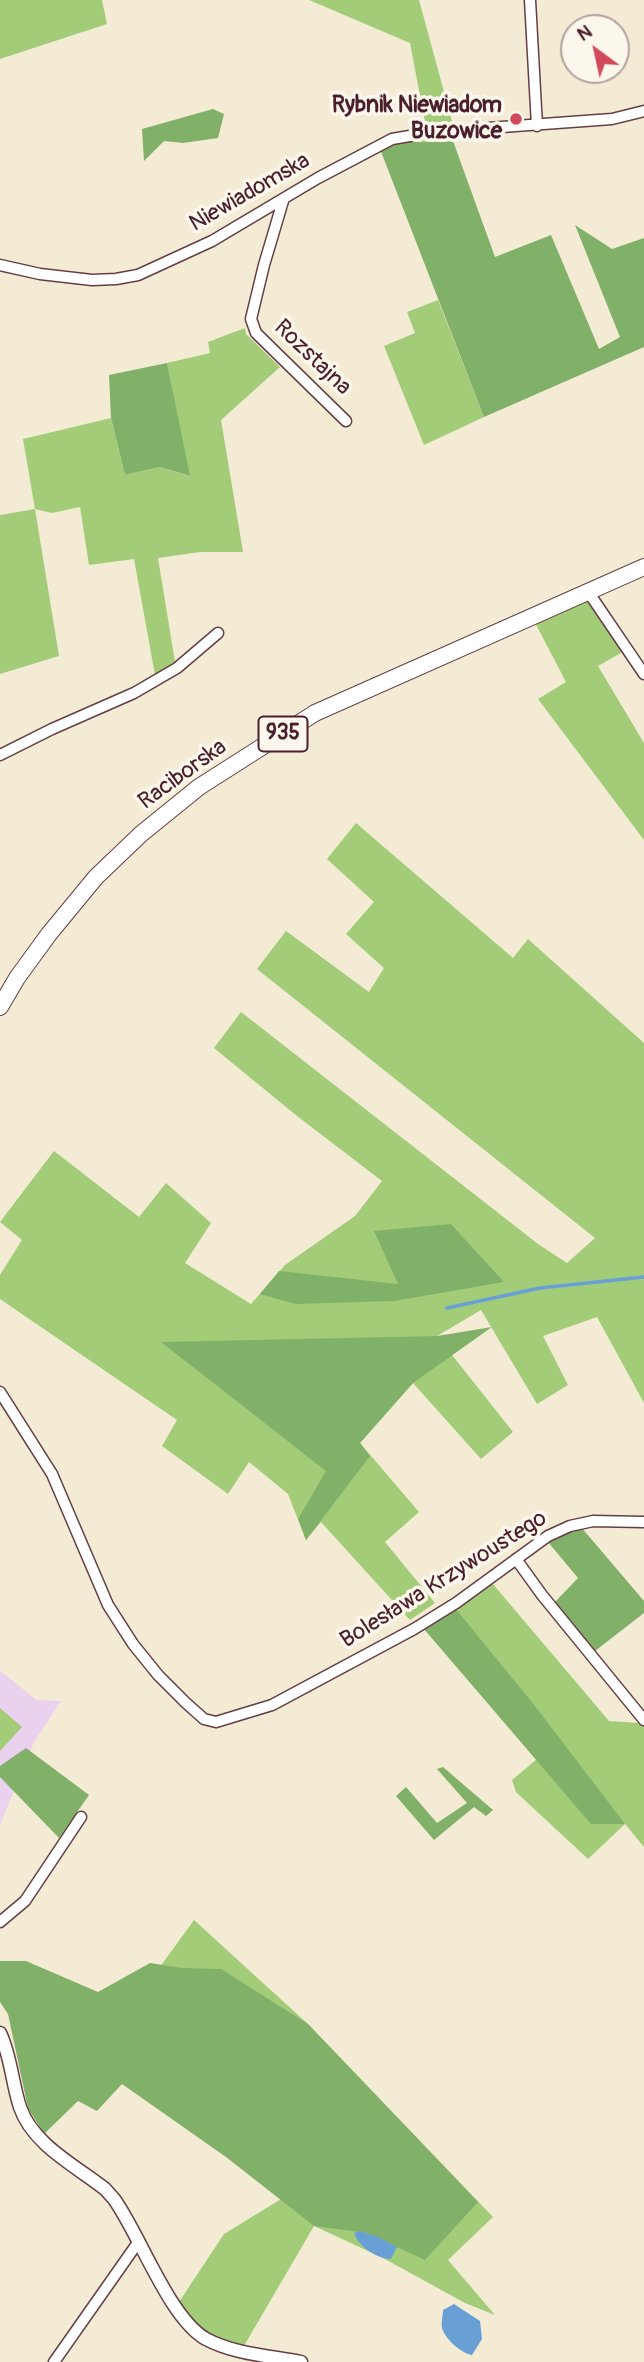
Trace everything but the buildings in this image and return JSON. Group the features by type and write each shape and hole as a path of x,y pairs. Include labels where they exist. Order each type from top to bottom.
{"main road":[{"name":"Raciborska","path":"0,1007 36,953 96,877 141,834 200,787 315,713 589,593 644,566"}],"street":[{"path":"530,0 537,126"},
{"name":"Niewiadomska","path":"0,265 40,274 92,280 138,275 212,241 318,178 392,139 433,132 612,119 644,111"},
{"name":"Rozstajna","path":"283,201 264,265 251,319 252,327 302,381 346,421"},
{"path":"589,593 644,674"},
{"path":"0,755 134,692 177,668 218,633"},
{"name":"Bolesława Krzywoustego","path":"0,1392 52,1474 108,1605 133,1644 158,1675 204,1719 216,1722 272,1705 414,1629 456,1603 548,1536 570,1527 603,1520 644,1522"},
{"path":"516,1559 644,1720"},
{"path":"0,1922 25,1901 80,1817"},
{"path":"0,2033 21,2109 30,2126 41,2140 105,2189 122,2210 175,2308 189,2326 208,2340 244,2357 301,2362"},
{"path":"54,2362 139,2241"}],"shaded area":[{"path":"0,1671 37,1700 61,1701 34,1742 0,1825"}],"green space":[{"path":"0,0 102,0 107,24 0,59"},
{"path":"309,0 419,0 453,125 426,127 410,43"},
{"path":"213,109 224,114 218,138 183,143 164,141 144,161 142,129"},
{"path":"453,141 495,257 551,235 599,349 620,337 575,225 612,249 644,238 644,347 484,417 380,149 401,142"},
{"path":"438,300 484,417 424,445 384,346 415,333 407,312"},
{"path":"245,328 246,334 280,367 221,420 243,552 200,552 158,558 175,662 155,675 134,559 89,565 80,507 52,513 35,509 23,439 111,418 125,475 160,467 189,476 167,363 210,353 208,342"},
{"path":"167,363 190,476 160,467 125,475 111,418 109,375"},
{"path":"35,509 59,656 0,674 0,515"},
{"path":"589,593 628,649 598,666 644,743 644,840 538,699 566,682 532,617"},
{"path":"356,823 513,958 528,939 644,1043 644,1403 597,1317 543,1336 568,1385 537,1404 481,1310 437,1336 513,1432 481,1459 413,1383 360,1443 419,1512 385,1542 435,1603 410,1620 321,1522 306,1540 288,1494 249,1462 228,1494 162,1446 177,1420 0,1299 0,1275 22,1240 0,1222 54,1151 139,1217 166,1183 211,1223 185,1263 251,1304 285,1265 355,1216 382,1181 214,1048 241,1012 538,1244 567,1263 595,1238 257,969 286,931 369,992 384,968 346,934 374,902 327,859"},
{"path":"451,1224 504,1282 394,1301 296,1304 260,1294 279,1271 398,1284 374,1231"},
{"path":"492,1327 413,1383 360,1443 370,1456 306,1540 298,1519 326,1471 161,1342 437,1336"},
{"path":"581,1527 644,1601 644,1613 595,1651 553,1604 578,1578 548,1542"},
{"path":"492,1583 609,1721 639,1723 644,1713 644,1847 625,1824 588,1859 516,1792 512,1780 537,1759 424,1629"},
{"path":"455,1608 535,1706 625,1824 591,1824 424,1629"},
{"path":"0,1708 22,1727 0,1751"},
{"path":"26,1748 89,1795 59,1838 0,1777 0,1766"},
{"path":"443,1767 493,1810 486,1816 474,1807 434,1840 396,1796 406,1787 437,1823 467,1803 437,1769"},
{"path":"194,1920 308,2024 493,2217 448,2260 495,2315 465,2303 383,2258 314,2226 241,2351 208,2340 175,2308 224,2234 286,2196 99,2051"},
{"path":"0,1961 26,1961 98,1992 150,1963 182,1968 221,1969 308,2024 478,2202 425,2260 367,2233 314,2226 226,2157 122,2084 97,2111 78,2101 44,2134 28,2108 8,2014 0,2002"}],"water":[{"path":"360,2231 397,2247 391,2259 380,2257 364,2247 354,2233"},
{"path":"454,2304 480,2321 482,2339 472,2355 454,2345 442,2328 443,2310"}],"waterway":[{"path":"447,1308 540,1288 644,1277"}],"place":[{"name":"Rybnik Niewiadom Buzowice","path":"516,119"}]}
